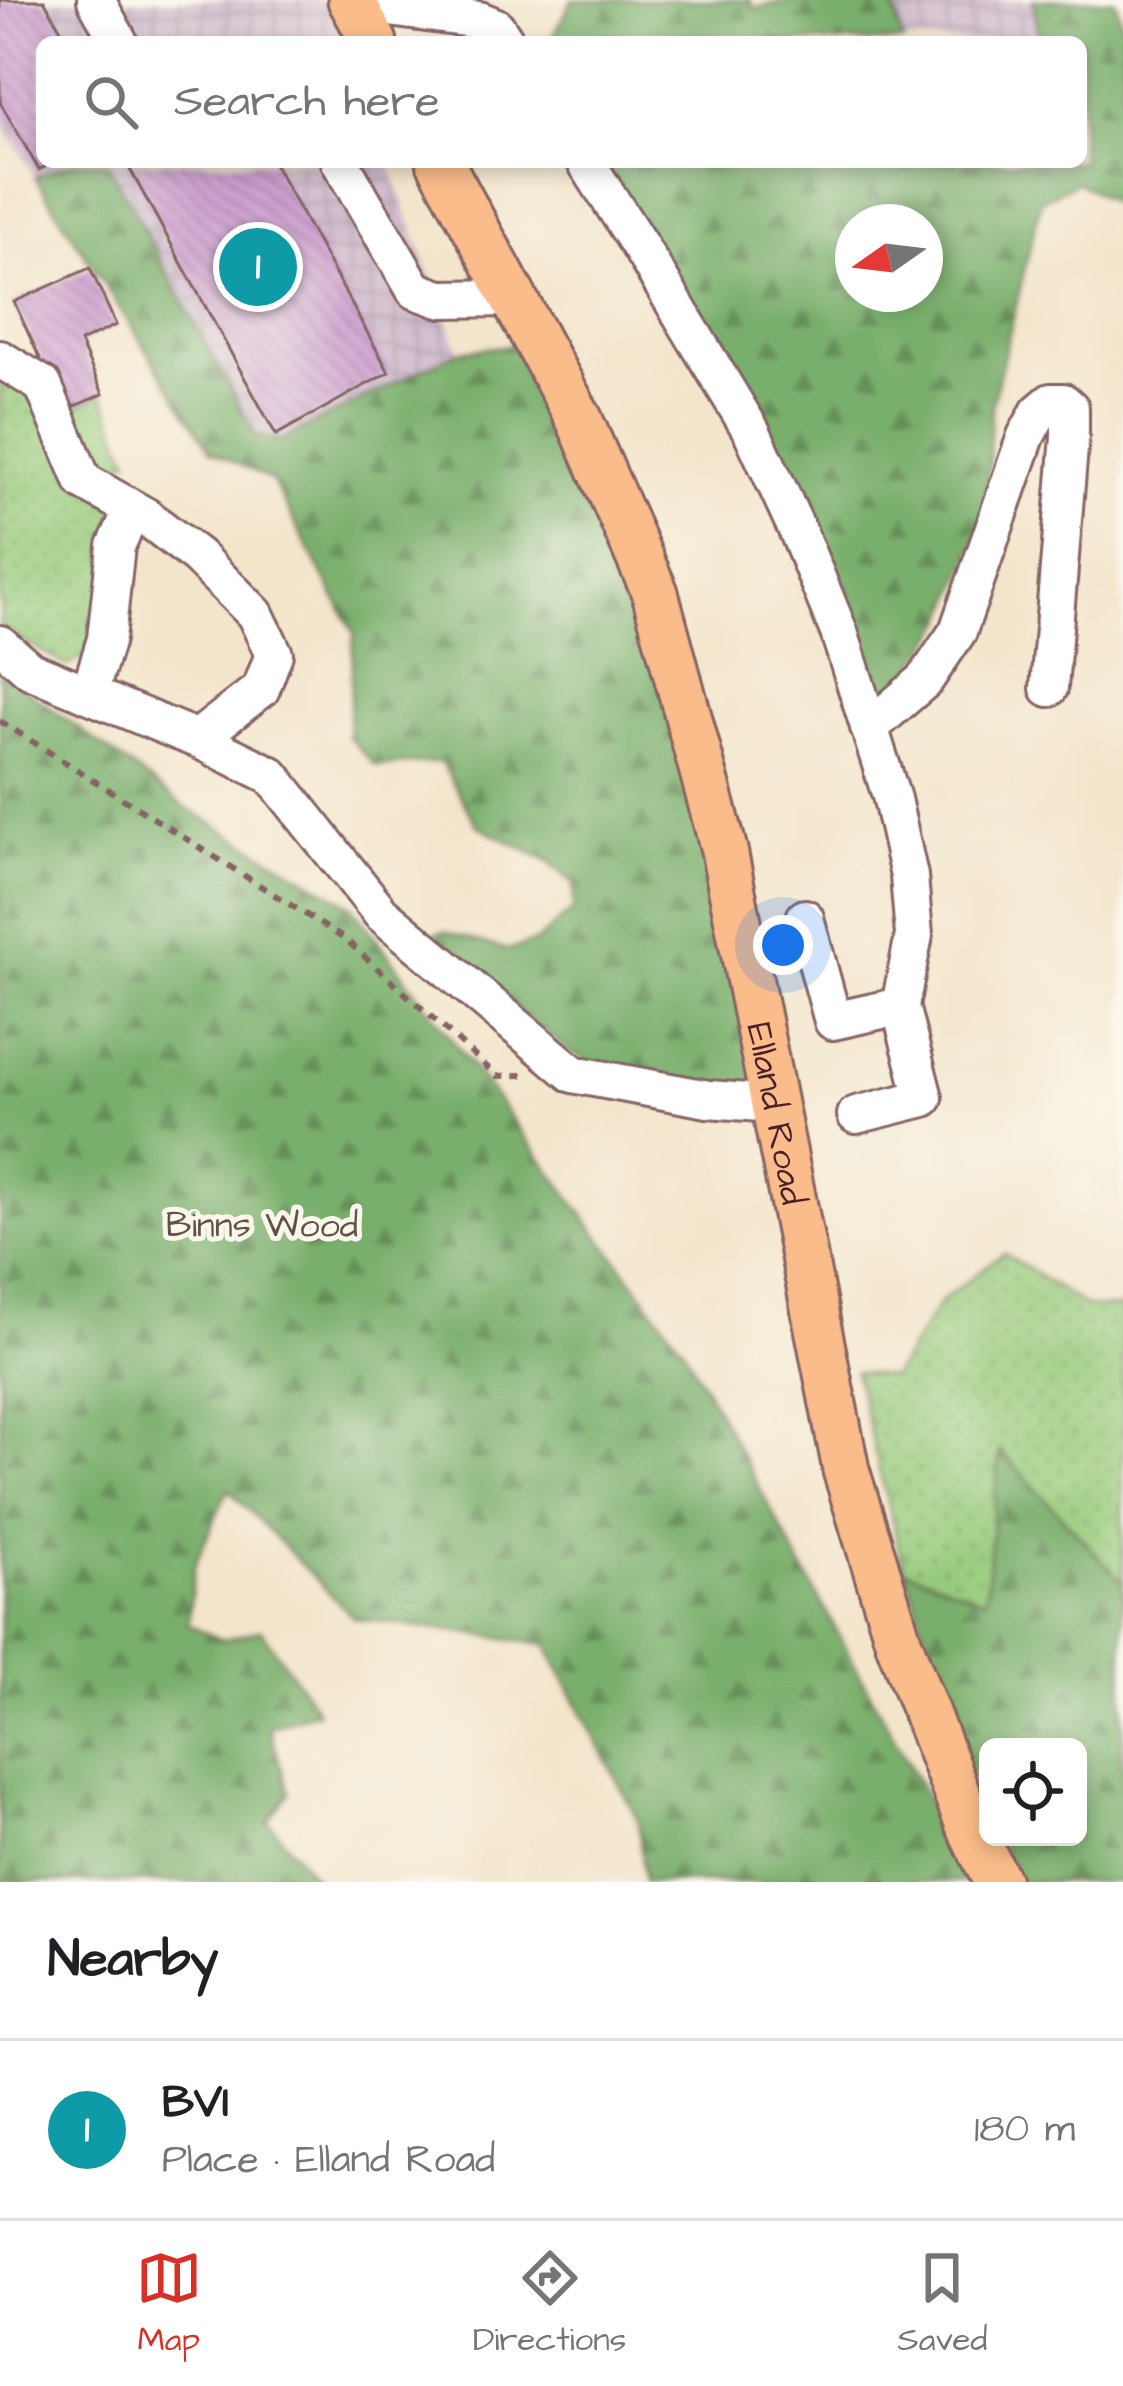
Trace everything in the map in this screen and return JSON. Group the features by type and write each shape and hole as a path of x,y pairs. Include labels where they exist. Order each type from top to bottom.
{"main road":[{"name":"Elland Road","path":"443,168 579,419 655,593 724,850 846,1470 899,1642 969,1825 997,1882"}],"street":[{"path":"96,0 116,36"},
{"path":"359,15 478,20 496,27 502,36"},
{"path":"344,168 415,290 440,299 514,298"},
{"path":"590,168 752,432 839,632 892,799 909,876 914,935 900,1006 924,1099 856,1115"},
{"path":"0,358 43,386 83,481 133,509 196,556 255,614 274,654 262,689 197,739"},
{"path":"869,728 925,680 958,631 1026,436 1039,412 1051,402 1063,402 1070,409 1070,436 1048,688"},
{"path":"89,694 106,639 116,545 133,509"},
{"path":"0,644 30,670 271,775 381,913 573,1074 708,1099 774,1105"},
{"path":"805,918 832,1021 900,1006"}],"path":[{"path":"0,721 346,940 497,1076 573,1074"}],"shaded area":[{"path":"0,0 327,0 341,36 36,36 36,168 60,168 35,177 0,120"},
{"path":"892,0 1033,0 1039,36 901,36"},
{"path":"110,168 390,168 459,351 282,440 256,436"}],"green space":[{"path":"572,0 750,0 754,9 787,0 892,0 901,36 553,36"},
{"path":"1033,0 1115,0 1123,26 1123,209 1077,182 1041,201 991,409 987,512 945,621 912,670 884,692 872,695 605,168 1087,168 1087,36 1039,36"},
{"path":"60,168 110,168 256,436 282,440 459,351 523,344 645,597 759,1084 694,1107 571,1053 424,937 444,931 507,950 536,942 573,910 574,884 549,862 477,825 441,762 376,766 348,737 354,632 272,481 211,450 35,177"},
{"path":"0,369 36,392 114,511 97,650 67,666 0,627"},
{"path":"103,394 129,459 92,474 64,411"},
{"name":"Binns Wood","path":"0,670 183,806 351,905 684,1349 972,1882 644,1882 638,1820 546,1644 354,1618 228,1489 194,1566 188,1624 222,1640 261,1630 318,1711 269,1727 289,1793 268,1821 318,1882 0,1882"},
{"path":"1004,1253 1086,1307 1123,1308 1123,1580 1000,1452 985,1601 904,1569 855,1372 892,1377 942,1300"},
{"path":"1000,1450 1123,1580 1123,1882 1018,1882 1000,1846 1087,1846 1087,1738 979,1738 979,1794 904,1569 985,1600"}],"building":[{"path":"0,0 44,0 65,36 36,36 36,165 0,102"},
{"path":"129,168 276,168 389,372 276,435"},
{"path":"90,268 116,325 80,342 103,394 64,411 14,302"}],"place":[{"name":"BVI","path":"258,267"}]}
